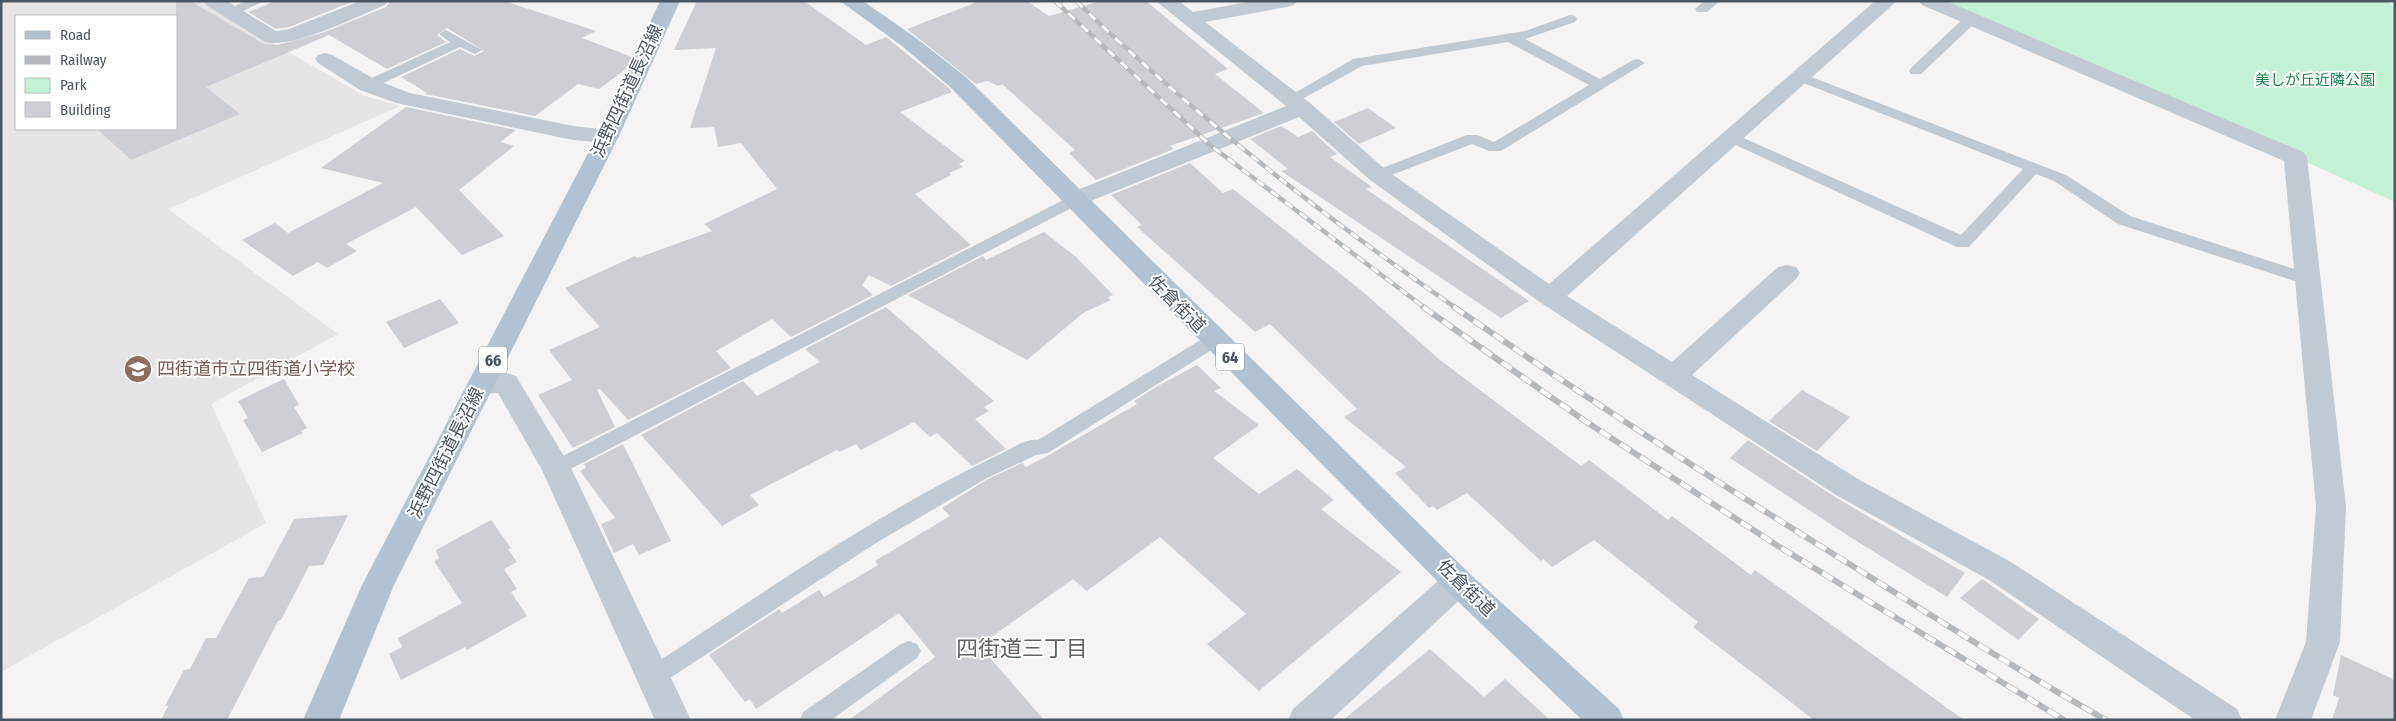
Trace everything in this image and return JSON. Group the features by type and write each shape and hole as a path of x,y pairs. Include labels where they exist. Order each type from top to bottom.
{"main road":[{"name":"浜野四街道長沼線","path":"321,720 378,585 608,136 670,1"},
{"name":"佐倉街道","path":"850,1 909,42 958,82 1073,200 1458,582 1606,720"}],"street":[{"path":"213,1 272,38 294,35 378,1"},
{"path":"1166,1 1296,104 1378,175 1550,298 1847,487 2000,571 2224,720"},
{"path":"1188,19 1287,1"},
{"path":"1550,298 1887,1"},
{"path":"1929,1 2295,157 2331,507 2324,642 2293,720"},
{"path":"325,59 368,86 404,98 574,134 608,136"},
{"path":"1073,200 1296,104"},
{"path":"1673,376 1787,273"},
{"path":"482,384 506,383 556,468 673,720"},
{"path":"1306,720 1458,582"}],"lane":[{"path":"230,12 257,1"},
{"path":"1296,104 1358,62 1527,35 1570,19"},
{"path":"1916,72 1972,19"},
{"path":"446,34 458,43 474,50"},
{"path":"1510,37 1600,84"},
{"path":"368,86 458,43"},
{"path":"1378,175 1472,138 1495,148 1638,63"},
{"path":"1800,77 2060,178 2124,220 2307,278"},
{"path":"1732,138 1963,243 2033,168"},
{"path":"556,468 1073,200"},
{"path":"653,677 868,537 987,469 1034,447 1041,448 1214,340"},
{"path":"812,720 909,651"}],"shaded area":[{"name":"四街道市立四街道小学校","path":"1,1 199,1 365,96 400,106 168,209 338,334 211,404 266,523 1,672"}],"green space":[{"name":"美しが丘近隣公園","path":"1929,1 2385,1 2395,6 2395,202 2295,157"}],"building":[{"path":"176,1 190,1 264,44 277,45 325,32 386,7 390,1 504,1 596,31 582,38 632,57 626,69 599,89 578,84 535,116 425,94 427,93 401,77 460,49 474,56 484,51 447,28 437,35 446,42 387,69 329,35 206,87 240,114 131,160 98,130 178,130 178,15 176,15"},
{"path":"276,1 354,1 289,27 276,29 248,12"},
{"path":"697,1 804,1 866,45 886,37 949,88 952,92 900,112 965,161 959,164 963,167 949,173 951,175 915,194 971,245 891,286 869,275 862,285 873,295 791,337 772,319 716,351 731,368 628,420 600,389 597,390 615,427 573,448 538,395 572,380 549,350 600,327 565,288 635,256 637,258 712,231 704,224 777,189 741,143 718,147 714,127 690,128 716,48 674,50"},
{"path":"980,1 1027,1 1049,16 1101,1 1146,1 1228,69 1215,74 1264,113 1170,146 1174,149 1096,180 1069,153 1075,150 1002,84 998,86 988,81 976,84 907,29"},
{"path":"406,107 516,130 500,142 514,146 459,190 504,236 462,255 416,207 346,244 357,251 327,268 318,262 293,276 242,240 275,223 288,233 383,183 321,168"},
{"path":"1368,108 1396,128 1359,144 1334,122"},
{"path":"1281,126 1298,137 1312,131 1337,154 1330,157 1372,187 1366,189 1529,301 1501,318 1281,171 1288,169 1250,139"},
{"path":"1190,163 1223,193 1233,189 1362,291 1440,360 1581,466 1589,460 1668,520 1672,516 1751,575 1755,570 1964,720 1814,720 1693,627 1698,622 1594,540 1552,567 1543,559 1541,561 1467,493 1437,510 1433,506 1429,508 1395,473 1406,467 1344,417 1357,409 1270,324 1255,332 1137,227 1142,225 1111,195"},
{"path":"1044,232 1076,257 1113,295 1108,297 1111,300 1083,313 1027,360 908,295 983,256 986,260"},
{"path":"440,299 459,323 404,348 386,322"},
{"path":"886,307 994,401 984,407 989,411 975,419 1006,449 972,466 937,433 930,437 914,422 861,450 856,444 839,452 837,450 750,495 759,505 722,526 641,435 743,381 757,396 820,362 805,349"},
{"path":"1197,365 1221,388 1214,391 1259,425 1213,458 1259,494 1297,469 1334,500 1321,509 1401,572 1259,691 1207,644 1246,614 1160,537 1087,591 1073,579 990,638 1002,652 991,659 1044,720 849,720 935,657 899,613 756,709 750,699 745,702 709,655 779,609 782,613 819,590 824,597 878,565 875,561 950,516 942,508 986,480 1022,463 1026,467 1049,455 1137,404 1134,401 1156,387"},
{"path":"284,379 299,405 294,407 307,428 301,431 303,433 262,452 243,420 248,418 238,401"},
{"path":"1802,390 1850,417 1817,451 1769,421"},
{"path":"1748,440 1835,497 1965,573 1947,597 1850,537 1730,458"},
{"path":"623,444 671,541 639,555 633,544 614,553 601,524 615,518 580,471 586,468 584,464"},
{"path":"348,515 323,565 309,566 281,620 278,621 227,720 161,720 168,706 165,706 184,670 190,669 206,638 216,638 249,578 263,577 294,519"},
{"path":"491,520 511,548 508,549 517,562 504,569 517,589 511,592 527,616 467,650 465,647 401,680 389,654 402,647 398,638 462,603 434,561 439,559 436,550"},
{"path":"1982,579 2039,619 2018,640 1960,598"},
{"path":"1430,649 1484,697 1505,679 1550,720 1343,720"},
{"path":"2341,655 2395,680 2395,720 2332,720 2339,698 2333,695"}],"railway":[{"path":"1055,1 1210,145 1425,308"},
{"path":"1076,1 1212,124 1356,237 1456,308"},
{"path":"1423,307 1585,421 1778,546 2064,720"},
{"path":"1454,307 1601,406 1751,502 1977,644 2106,720"}],"place":[{"name":"四街道市立四街道小学校","path":"138,369"}],"district":[{"name":"四街道三丁目","path":"1022,648"}]}
